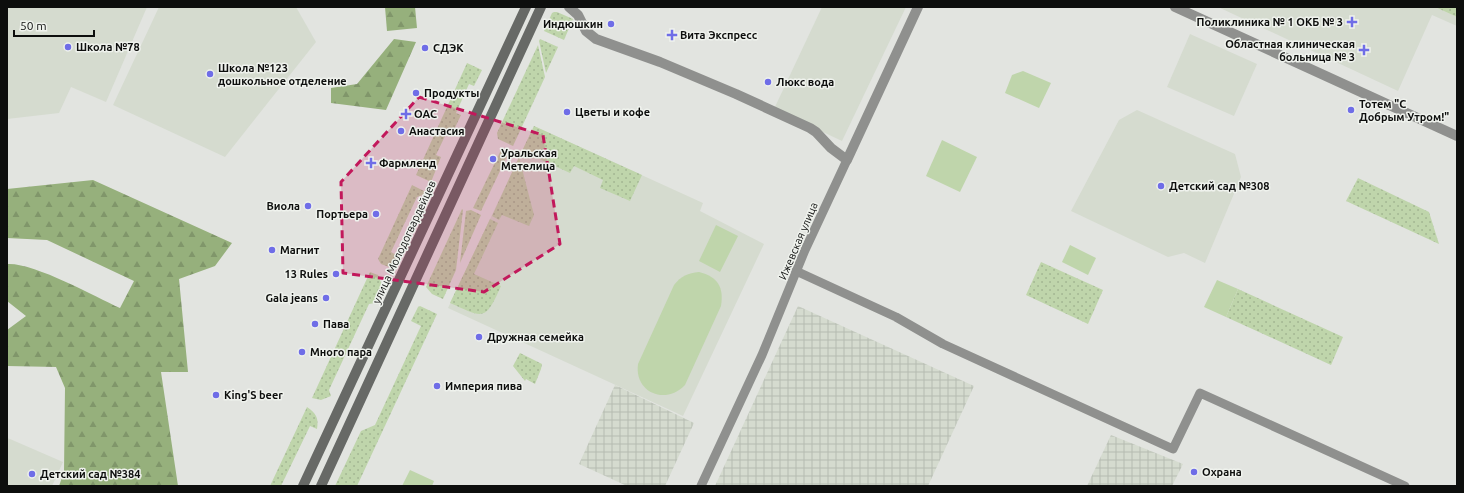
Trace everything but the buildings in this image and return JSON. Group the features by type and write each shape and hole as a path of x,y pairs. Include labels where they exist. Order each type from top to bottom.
{"main road":[{"name":"улица Молодогвардейцев","path":"303,486 526,7"},
{"path":"321,486 541,7"}],"street":[{"path":"569,7 578,15 586,31 596,39 660,62 736,94 810,128 816,132 831,148 847,160"},
{"name":"Ижевская улица","path":"701,486 762,355 796,271 918,7"},
{"path":"1175,7 1457,136"},
{"path":"796,271 896,317 943,344 1173,449 1200,393 1405,486"}],"highlighted area":[{"path":"419,97 543,135 560,244 484,292 343,273 341,182"}],"shaded area":[{"name":"Школа №78","path":"7,7 147,7 106,102 71,87 59,113 7,119"},
{"name":"Школа №123 дошкольное отделение","path":"159,7 296,7 316,42 225,157 113,105"},
{"path":"822,7 906,7 842,141 774,109"},
{"name":"Областная клиническая больница № 3","path":"1218,7 1435,7 1457,17 1457,26 1432,15 1398,91"},
{"path":"1190,34 1257,64 1234,116 1167,87"},
{"name":"Детский сад №308","path":"1137,110 1235,154 1241,177 1205,263 1184,253 1168,257 1071,211 1119,120"},
{"path":"534,126 703,203 700,211 764,244 683,416 448,308"},
{"path":"798,306 974,386 928,486 715,486"},
{"path":"615,385 694,423 665,486 627,486 579,464"},
{"path":"1111,435 1183,464 1172,486 1087,486"},
{"name":"Детский сад №384","path":"7,438 63,462 52,486 7,486"}],"green space":[{"path":"385,7 415,7 417,28 387,31"},
{"path":"1435,7 1457,7 1457,17"},
{"path":"554,12 573,19 564,40 544,31 552,13"},
{"path":"394,39 416,42 386,110 331,103 331,88 357,84"},
{"path":"540,39 558,47 546,73 539,41"},
{"path":"538,45 545,77 513,146 498,139 497,133"},
{"path":"467,63 482,70 474,86 469,84 456,113 461,115 451,136 446,134 436,155 441,157 431,182 416,175"},
{"path":"1023,71 1051,83 1039,108 1005,93 1012,75"},
{"path":"534,126 642,175 630,201 600,188 603,180 574,166 570,173 522,151"},
{"path":"942,140 977,157 960,192 926,176"},
{"path":"502,148 509,152 481,211 473,208"},
{"path":"519,157 534,215 529,226 502,215 499,220 492,216"},
{"path":"1358,178 1429,212 1439,244 1346,201"},
{"path":"93,180 232,243 215,266 179,279 188,372 161,372 178,486 59,486 64,472 65,388 56,367 7,366 7,330 26,316 7,301 7,264 32,268 80,288 120,308 134,281 47,240 7,238 7,189"},
{"path":"412,185 426,192 425,194 417,197 391,252 398,256 389,267 381,264 378,259"},
{"path":"462,209 456,270 443,299 432,294 426,287"},
{"path":"471,210 481,215 460,263 466,211"},
{"path":"490,219 498,223 474,274 501,286 496,298 487,311 482,314 477,314 450,303"},
{"path":"716,225 738,236 720,272 699,261"},
{"path":"1070,245 1096,258 1088,275 1062,262"},
{"path":"1041,262 1103,290 1088,324 1026,295"},
{"path":"370,272 378,275 382,285 375,303 369,304 329,390 331,396 321,400 312,398"},
{"path":"699,272 711,277 718,284 722,293 721,306 685,385 669,395 652,393 641,382 638,374 638,364 674,285 679,279 691,273"},
{"path":"1217,280 1238,289 1226,317 1204,307"},
{"path":"1238,289 1343,337 1331,365 1226,317"},
{"path":"420,306 437,314 357,486 335,486 361,431 375,425 421,326 411,321 418,307"},
{"path":"520,353 542,364 535,384 526,379 525,381 513,366"},
{"path":"307,407 313,411 316,416 318,422 317,429 310,426 281,486 270,486"},
{"path":"410,470 434,481 432,486 402,486"}],"place":[{"name":"Поликлиника № 1 ОКБ № 3","path":"1352,22"},
{"name":"Индюшкин","path":"611,24"},
{"name":"Вита Экспресс","path":"672,35"},
{"name":"Школа №78","path":"68,47"},
{"name":"СДЭК","path":"425,48"},
{"name":"Областная клиническая больница № 3","path":"1364,50"},
{"name":"Школа №123 дошкольное отделение","path":"210,74"},
{"name":"Люкс вода","path":"768,82"},
{"name":"Продукты","path":"416,93"},
{"name":"Тотем \"С Добрым Утром!\"","path":"1351,110"},
{"name":"Цветы и кофе","path":"567,112"},
{"name":"ОАС","path":"406,114"},
{"name":"Анастасия","path":"401,131"},
{"name":"Уральская Метелица","path":"493,159"},
{"name":"Фармленд","path":"371,163"},
{"name":"Детский сад №308","path":"1161,186"},
{"name":"Виола","path":"308,206"},
{"name":"Портьера","path":"376,214"},
{"name":"Магнит","path":"272,250"},
{"name":"13 Rules","path":"336,274"},
{"name":"Gala jeans","path":"326,298"},
{"name":"Пава","path":"315,324"},
{"name":"Дружная семейка","path":"479,337"},
{"name":"Много пара","path":"302,352"},
{"name":"Империя пива","path":"437,386"},
{"name":"King'S beer","path":"216,395"},
{"name":"Охрана","path":"1194,472"},
{"name":"Детский сад №384","path":"32,474"}]}
